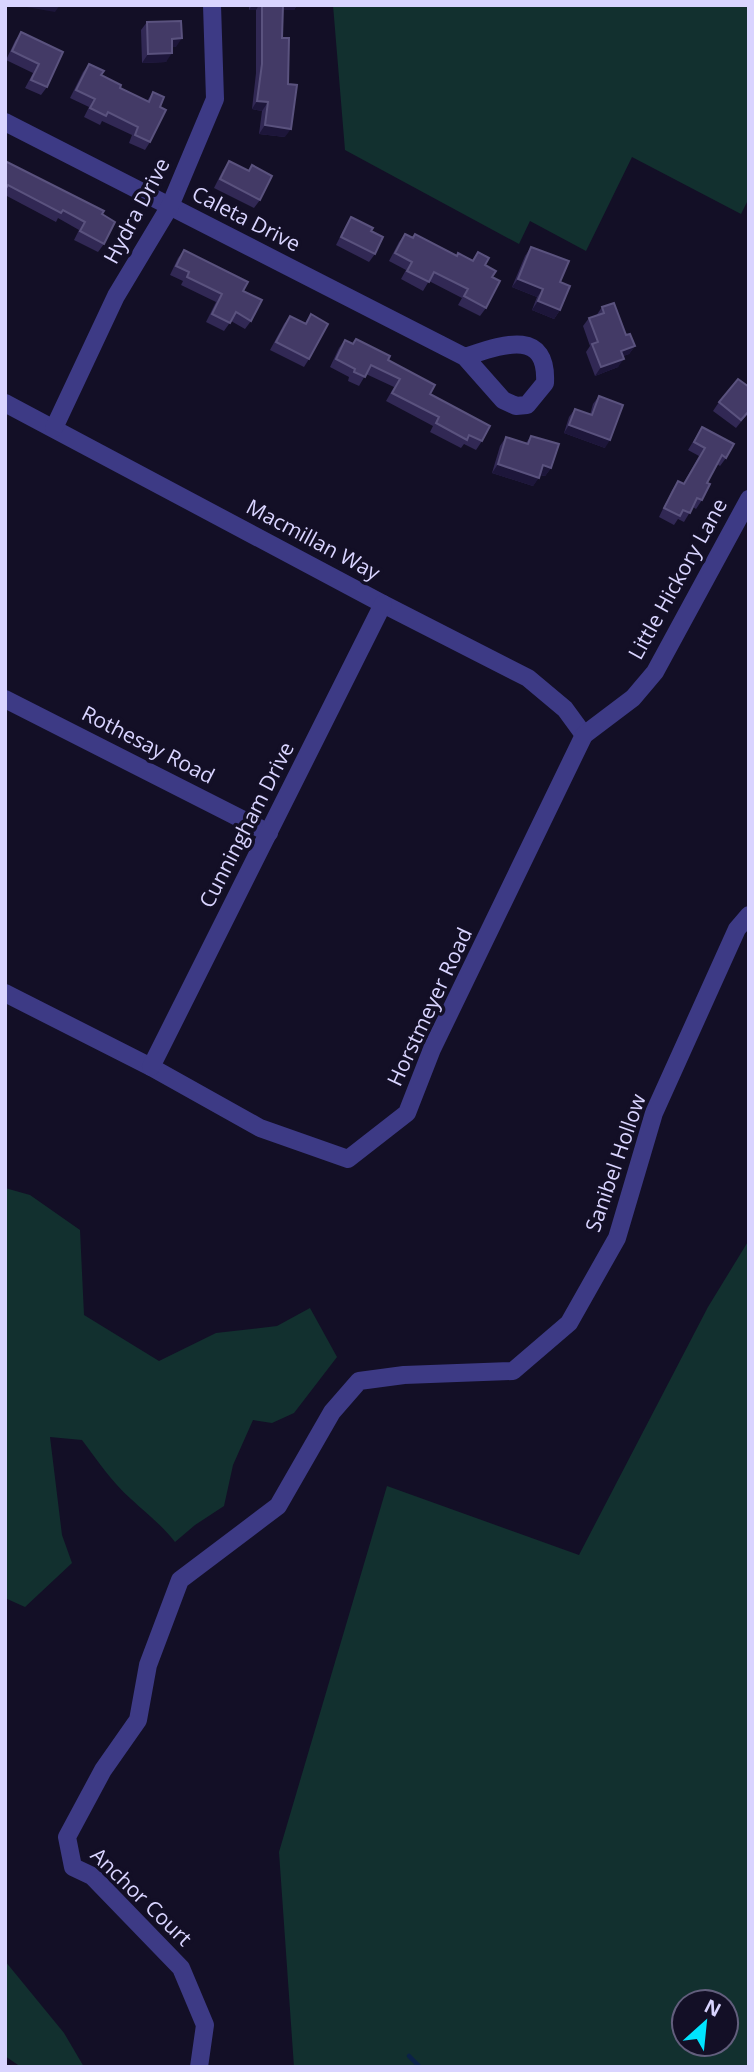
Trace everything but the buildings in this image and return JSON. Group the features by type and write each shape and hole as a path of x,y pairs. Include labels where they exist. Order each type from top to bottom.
{"street":[{"name":"Hydra Drive","path":"54,428 116,296 170,206 215,99 212,5"},
{"name":"Caleta Drive","path":"5,122 465,357 503,400 516,406 527,405 545,383 544,361 527,346 514,343 465,357"},
{"name":"Macmillan Way","path":"5,403 528,678 565,709 584,735"},
{"name":"Little Hickory Lane","path":"584,735 633,698 655,672 749,499"},
{"name":"Cunningham Drive","path":"150,1067 383,604"},
{"name":"Rothesay Road","path":"5,699 269,833"},
{"name":"Horstmeyer Road","path":"5,993 150,1067 260,1128 348,1159 407,1113 432,1049 584,735"},
{"name":"Sanibel Hollow","path":"67,1837 103,1770 138,1720 148,1665 180,1580 278,1506 332,1412 359,1381 513,1371 569,1323 617,1238 654,1113 737,929 749,915"},
{"name":"Anchor Court","path":"67,1837 73,1867 92,1876 181,1968 205,2025 199,2067"}],"green space":[{"path":"333,5 749,5 749,198 741,214 632,157 586,251 530,221 519,244 345,150"},
{"path":"5,1188 30,1195 80,1230 84,1315 159,1361 216,1333 277,1326 310,1308 337,1357 294,1413 272,1423 253,1420 233,1465 224,1506 175,1542 117,1485 82,1440 50,1437 62,1535 72,1563 25,1607 5,1598"},
{"path":"749,1240 749,2067 294,2067 279,1852 387,1486 579,1555 708,1307"},
{"path":"5,1961 64,2033 84,2067 21,2067 5,2056"}],"waterway":[{"path":"409,2056 420,2067"}]}
